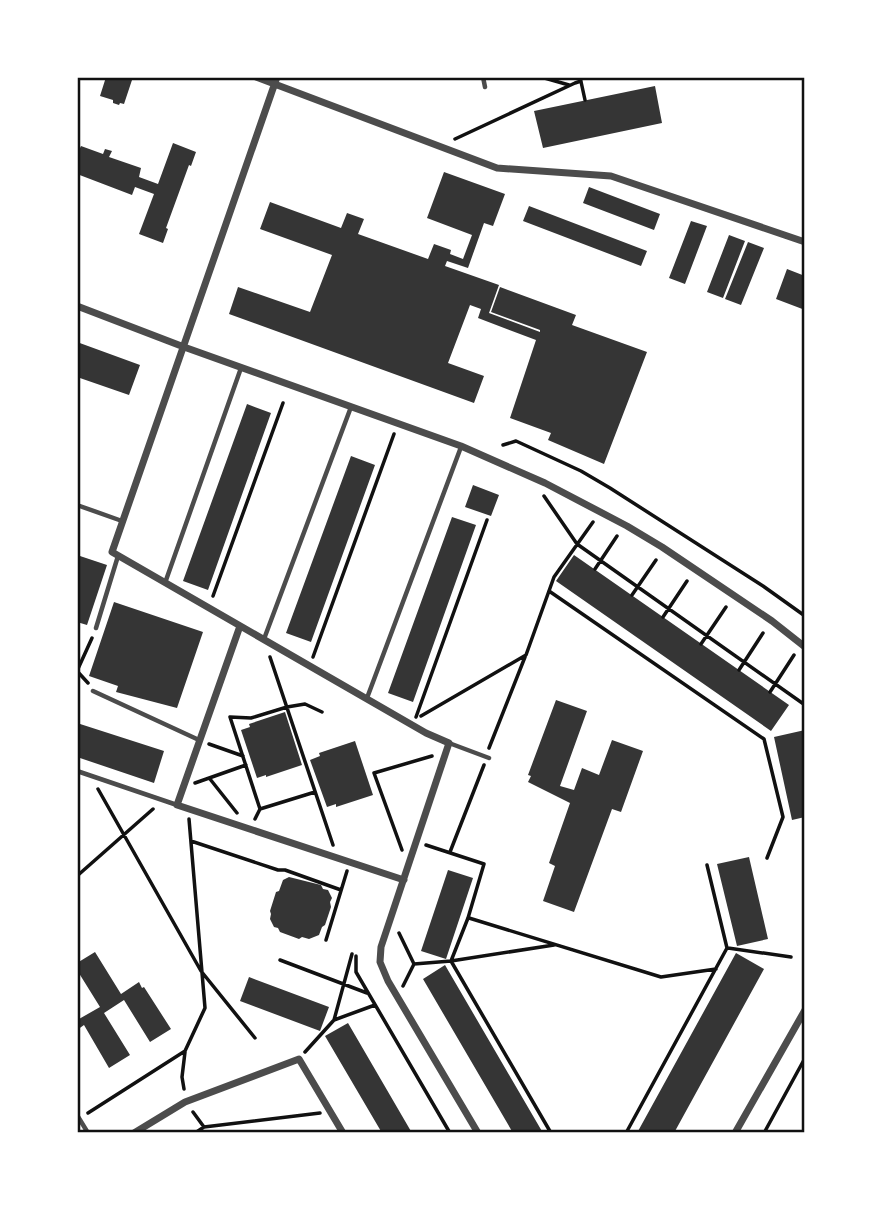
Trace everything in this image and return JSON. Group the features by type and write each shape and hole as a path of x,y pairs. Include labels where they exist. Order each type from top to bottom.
{"street":[{"path":"256,77 275,80 497,168 611,176 805,242"},
{"path":"275,80 111,552 449,743 381,947 380,962 397,997 478,1133"},
{"path":"77,306 461,446 545,483 626,526 706,575 805,647"},
{"path":"240,626 177,805 404,880"},
{"path":"735,1133 805,1010"},
{"path":"134,1133 185,1101 299,1059 343,1133"}],"lane":[{"path":"483,77 485,87"},
{"path":"164,583 242,368"},
{"path":"264,639 351,407"},
{"path":"367,698 461,446"},
{"path":"77,505 122,521"},
{"path":"96,628 118,556"},
{"path":"93,691 200,740"},
{"path":"449,743 488,757"},
{"path":"77,771 177,805"},
{"path":"78,1117 88,1133"}],"path":[{"path":"541,77 569,85"},
{"path":"440,146 581,79 585,100"},
{"path":"208,608 283,403"},
{"path":"310,666 395,433"},
{"path":"503,445 516,441 581,471 805,615"},
{"path":"544,495 578,544 805,705"},
{"path":"415,722 487,520"},
{"path":"488,757 554,577 594,521"},
{"path":"595,569 617,536"},
{"path":"632,595 656,560"},
{"path":"663,617 687,581"},
{"path":"549,591 764,739 783,817 767,858"},
{"path":"701,644 726,607"},
{"path":"93,691 77,671 96,628"},
{"path":"739,670 763,633"},
{"path":"264,639 337,857"},
{"path":"415,722 526,655"},
{"path":"770,692 794,656"},
{"path":"209,779 250,829 260,809 230,717 251,718 306,704 323,712"},
{"path":"200,740 243,756"},
{"path":"408,869 374,773 435,755"},
{"path":"450,853 484,764"},
{"path":"184,787 246,765"},
{"path":"90,775 201,971 255,1038"},
{"path":"260,809 315,792"},
{"path":"77,876 162,800"},
{"path":"189,809 205,1008 185,1051 182,1077 185,1101 204,1128"},
{"path":"191,841 341,890"},
{"path":"417,842 484,864 452,961"},
{"path":"326,940 350,862"},
{"path":"626,1133 727,948 707,865"},
{"path":"391,918 414,964"},
{"path":"468,918 661,978 716,969"},
{"path":"414,964 452,961 556,944"},
{"path":"727,948 792,957"},
{"path":"299,1059 334,1020 354,955 356,972 450,1133"},
{"path":"280,960 369,994"},
{"path":"452,961 551,1133"},
{"path":"397,997 414,964"},
{"path":"334,1020 375,1004"},
{"path":"78,1117 185,1051"},
{"path":"764,1133 805,1058"},
{"path":"195,1133 204,1128 330,1112"}],"building":[{"path":"106,77 133,77 124,104 113,103 113,100 100,96"},
{"path":"655,86 662,123 543,148 534,111"},
{"path":"173,143 196,152 166,228 168,229 163,243 139,234 154,194 135,187 132,195 77,174 77,154 81,146 103,154 105,149 112,151 109,157 141,168 139,177 158,184"},
{"path":"444,172 505,194 493,226 484,223 468,268 447,261 445,266 499,285 489,313 540,332 491,312 500,287 576,315 572,325 647,352 604,464 548,440 551,433 510,418 536,340 478,318 481,309 470,305 448,363 484,376 474,403 229,314 238,287 310,312 332,255 260,229 270,202 341,228 347,213 364,219 358,234 428,259 434,244 451,250 450,254 463,259 472,235 427,218"},
{"path":"589,187 660,214 654,230 583,203"},
{"path":"529,206 647,251 641,266 523,221"},
{"path":"691,221 707,226 685,284 669,278"},
{"path":"729,235 745,241 723,298 707,292"},
{"path":"748,242 764,248 741,305 725,299"},
{"path":"787,269 805,276 805,310 776,299"},
{"path":"77,342 140,365 129,395 77,377"},
{"path":"247,404 271,413 208,590 183,581"},
{"path":"351,456 375,465 311,642 286,633"},
{"path":"473,485 499,495 491,516 465,507"},
{"path":"452,517 476,525 413,702 388,693"},
{"path":"77,555 107,565 87,625 77,622"},
{"path":"574,555 789,705 771,731 556,581"},
{"path":"114,602 203,632 177,708 116,692 118,686 89,676"},
{"path":"556,700 587,711 560,786 574,790 582,768 599,775 612,740 643,751 621,812 612,809 574,912 543,901 555,866 549,863 570,803 528,782 531,776 528,775"},
{"path":"285,712 302,765 257,778 241,730 250,727 249,724"},
{"path":"77,723 164,751 154,783 77,757"},
{"path":"805,730 805,817 792,820 774,737"},
{"path":"355,741 373,795 336,807 336,804 327,807 310,760 320,756 319,753"},
{"path":"749,857 768,939 737,946 717,864"},
{"path":"448,870 473,878 446,959 421,951"},
{"path":"289,877 321,885 328,890 332,898 331,907 319,935 299,939 274,927 270,911 276,892 283,880"},
{"path":"95,952 121,994 139,982 171,1029 150,1042 124,1000 104,1013 130,1055 109,1068 84,1025 77,1030 77,1015 79,1019 100,1007 77,970 77,963"},
{"path":"736,953 764,969 674,1133 637,1133"},
{"path":"445,965 543,1133 513,1133 423,979"},
{"path":"249,977 329,1007 320,1031 240,1001"},
{"path":"348,1023 412,1133 382,1133 325,1036"}]}
